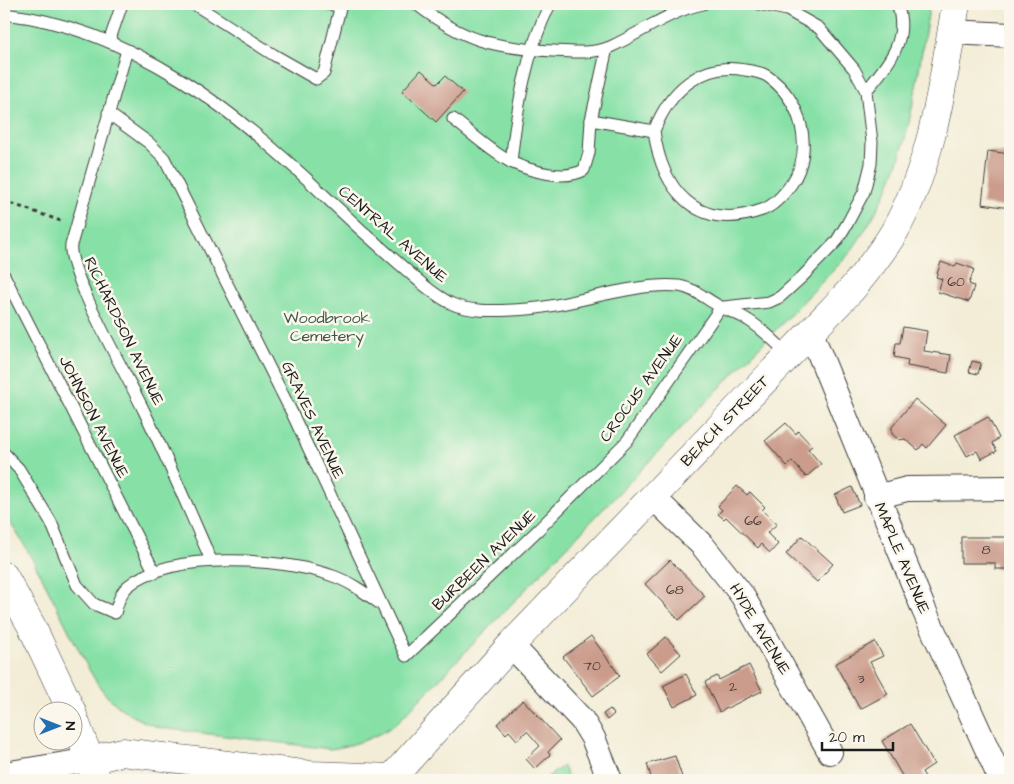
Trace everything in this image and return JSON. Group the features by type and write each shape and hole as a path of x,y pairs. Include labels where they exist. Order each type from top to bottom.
{"street":[{"name":"BEACH STREET","path":"391,779 511,645 652,496 811,334 868,270 902,216 922,169 934,128 956,4"},
{"path":"952,32 1010,35"},
{"name":"MAPLE AVENUE","path":"811,334 876,497 1001,780"},
{"path":"876,497 907,489 1010,488"},
{"name":"HYDE AVENUE","path":"652,496 702,546 742,595 830,752"},
{"path":"4,576 32,627 67,702"},
{"path":"511,645 582,720 593,738 610,780"},
{"path":"82,740 93,770"},
{"path":"4,774 93,770 122,752 311,775 391,779"}],"lane":[{"path":"109,42 122,4"},
{"path":"194,4 314,78 320,78 324,73 341,5 327,4"},
{"path":"416,4 452,29 486,44 575,53 607,48 664,17 689,7 703,4"},
{"path":"511,162 522,84 542,20 550,4"},
{"path":"721,307 752,306 780,297 836,242 858,204 868,181 872,142 866,90 854,69 819,28 787,10 758,4"},
{"path":"866,90 886,68 898,45 902,23 897,4"},
{"name":"CENTRAL AVENUE","path":"4,14 29,17 109,42 182,80 240,120 288,160 360,229 424,286 452,304 482,311 545,308 645,288 679,286 691,289 748,320 789,355"},
{"path":"453,119 511,162 533,170 578,174 584,170 589,153 591,120 607,48"},
{"name":"RICHARDSON AVENUE","path":"127,50 76,226 71,245 71,260 144,411 211,560"},
{"path":"726,68 740,68 766,76 788,97 801,124 804,154 798,174 784,195 763,210 725,215 708,214 693,206 672,187 664,174 657,154 654,131 660,115 683,85 702,73 726,68"},
{"name":"GRAVES AVENUE","path":"108,113 149,143 164,158 292,411 406,656"},
{"path":"591,120 654,131"},
{"name":"JOHNSON AVENUE","path":"4,276 156,573"},
{"name":"CROCUS AVENUE","path":"583,486 627,441 721,307"},
{"path":"4,452 19,469 51,522 77,585 94,604 115,613 121,594 128,586 156,573 185,563 211,560 282,565 332,576 356,586 380,603"},
{"name":"BURBEEN AVENUE","path":"406,656 583,486"}],"path":[{"path":"4,201 76,226"}],"green space":[{"name":"Woodbrook Cemetery","path":"4,4 930,4 909,124 898,162 877,210 849,254 397,723 382,733 365,740 348,746 330,749 161,728 146,723 125,711 106,695 96,681 32,558 4,514"},
{"path":"563,766 569,780 543,780"},
{"path":"173,775 222,780 162,780"}],"building":[{"path":"421,70 437,84 445,76 463,92 436,122 402,91"},
{"path":"988,151 1010,154 1010,208 982,204"},
{"path":"1010,253 1010,268 1005,267"},
{"path":"941,262 955,267 957,263 974,269 969,284 974,286 969,302 938,292 942,279 936,277"},
{"path":"903,327 927,331 924,351 951,355 948,373 907,366 908,360 894,357 896,343 900,343"},
{"path":"972,361 981,363 978,374 969,372"},
{"path":"915,399 946,425 927,448 923,444 918,450 905,439 899,440 892,434 892,427"},
{"path":"988,417 999,438 992,443 997,451 981,459 977,451 967,456 955,435"},
{"path":"786,423 796,434 798,431 812,446 808,449 821,464 806,477 792,461 787,466 765,441"},
{"path":"737,486 747,495 750,492 765,507 762,510 777,524 767,533 778,544 770,553 761,544 758,548 726,517 724,519 718,514 722,510 718,506"},
{"path":"852,487 860,505 842,512 835,495"},
{"path":"802,536 833,564 817,582 786,554"},
{"path":"961,537 1010,537 1010,569 995,569 995,563 961,563"},
{"path":"670,560 705,596 679,620 645,584"},
{"path":"591,636 620,676 593,696 563,657"},
{"path":"666,637 681,654 662,671 647,654"},
{"path":"875,642 883,656 870,662 888,694 860,709 835,664"},
{"path":"749,665 762,691 719,712 705,682 717,676 719,680"},
{"path":"686,674 697,695 674,707 663,686"},
{"path":"523,700 560,740 548,752 550,755 535,769 526,759 540,746 527,731 517,740 509,731 506,734 497,724"},
{"path":"610,709 614,714 607,720 603,714"},
{"path":"910,724 934,764 922,772 927,780 902,780 904,779 882,741"},
{"path":"675,756 683,780 652,780 647,764"}]}
